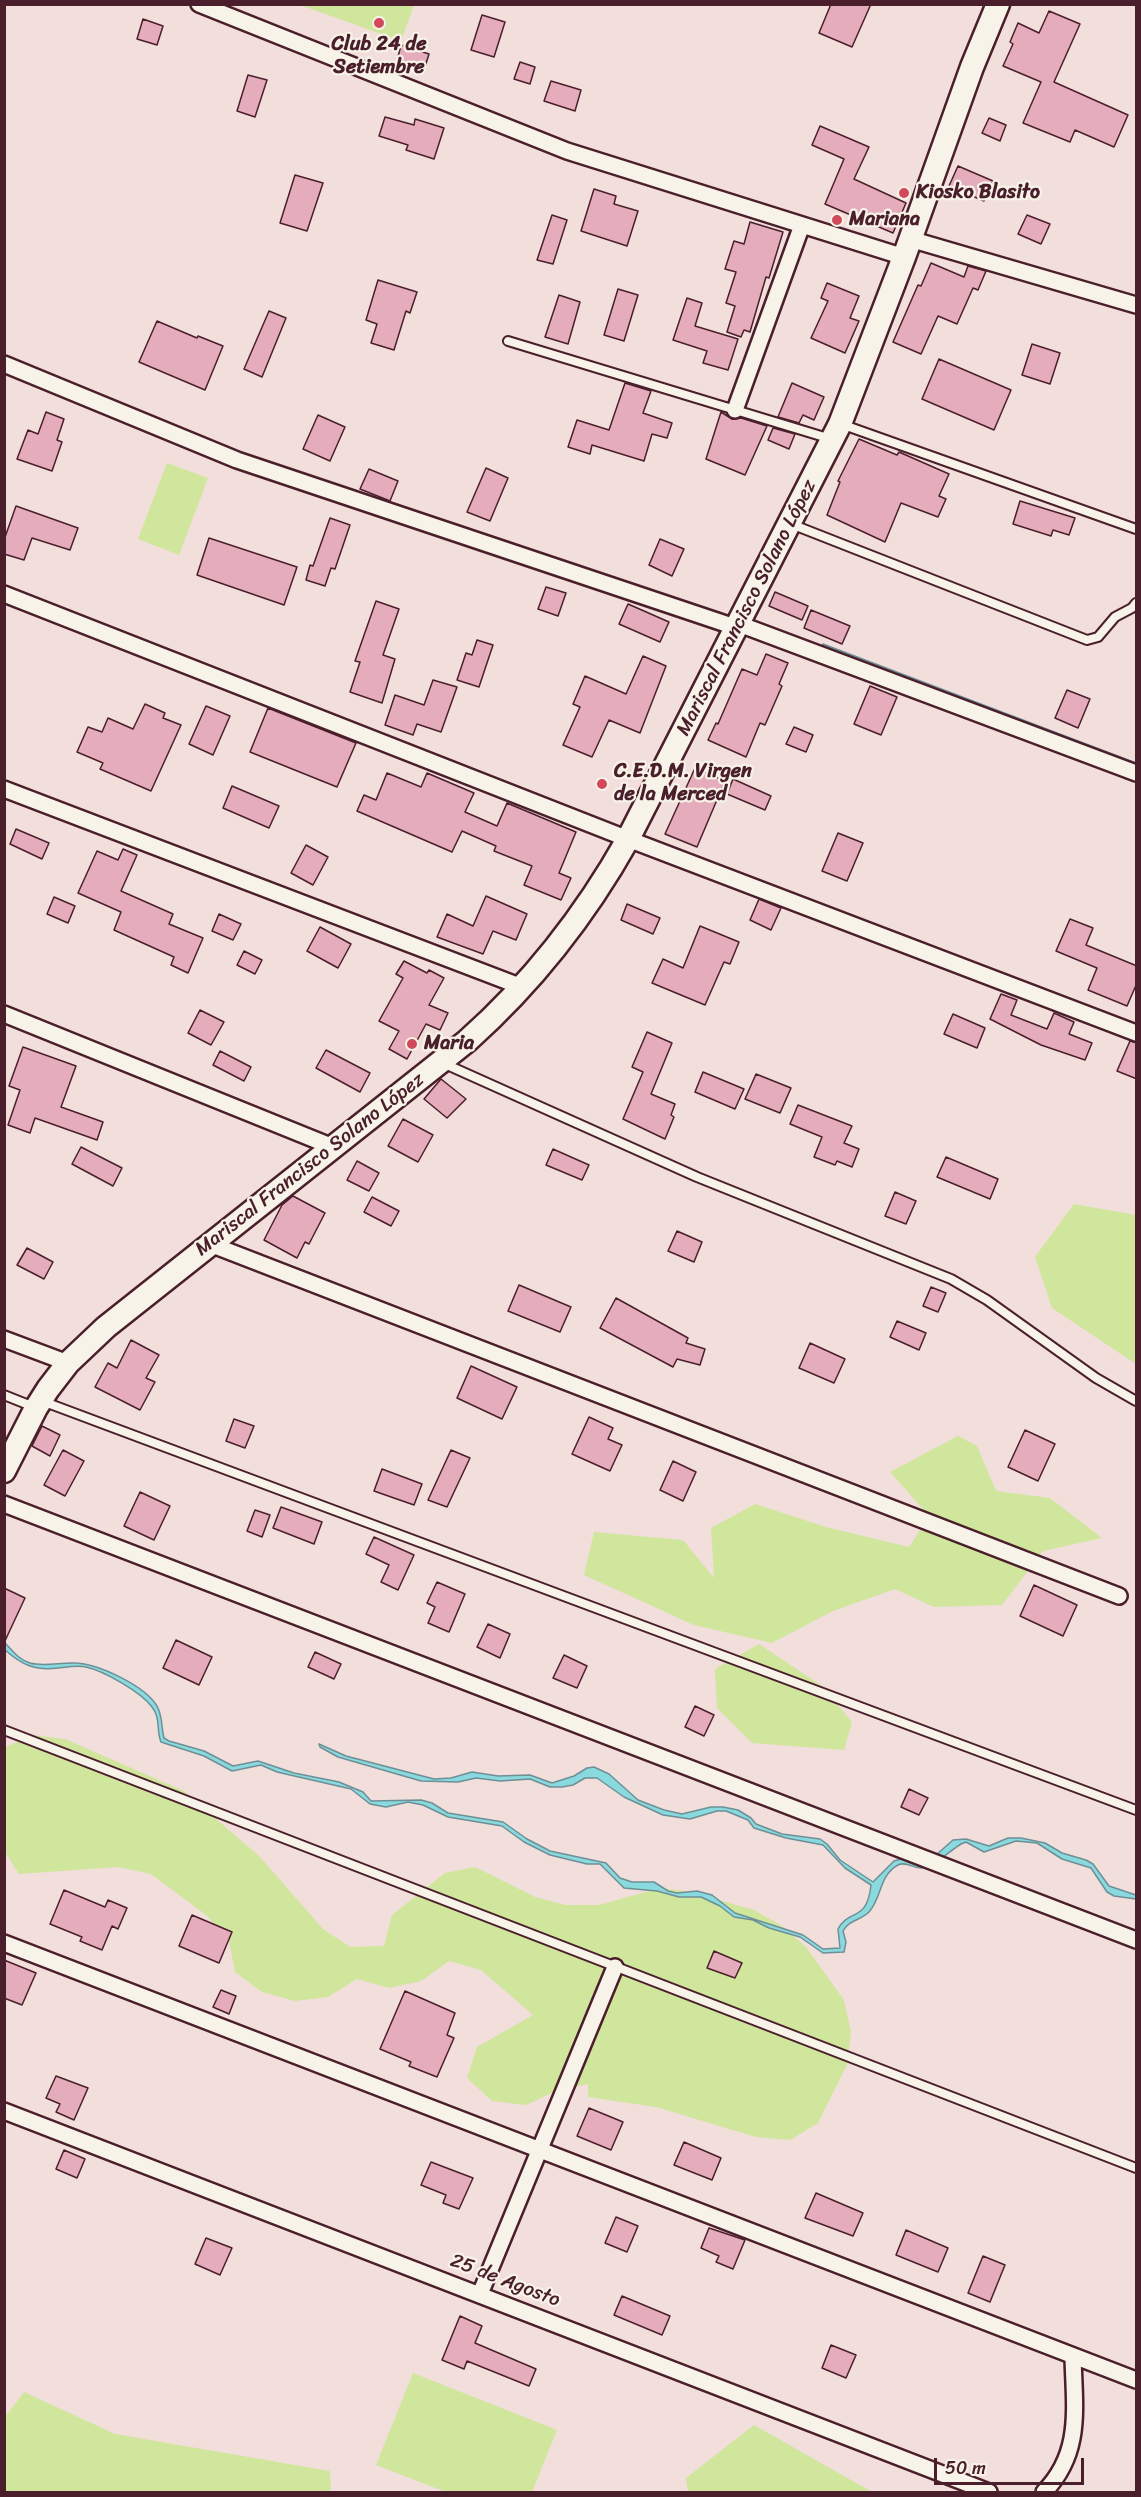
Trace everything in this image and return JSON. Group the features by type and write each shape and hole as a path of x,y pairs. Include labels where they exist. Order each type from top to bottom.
{"main road":[{"name":"Mariscal Francisco Solano López","path":"4,1471 38,1404 68,1363 106,1327 495,1017 585,909 628,839 739,626 836,432 998,4"}],"street":[{"path":"199,4 567,151 802,225 907,248 1137,305"},
{"path":"735,410 802,225"},
{"path":"4,364 237,460 739,626 1137,773"},
{"path":"4,594 628,839 1137,1033"},
{"path":"4,789 522,987"},
{"path":"4,1014 333,1147"},
{"path":"210,1244 1119,1596"},
{"path":"4,1339 68,1363"},
{"path":"4,1504 1137,1940"},
{"path":"4,1942 1137,2380"},
{"path":"480,2294 615,1966"},
{"name":"25 de Agosto","path":"4,2111 989,2493"},
{"path":"1044,2493 1055,2480 1068,2457 1074,2435 1073,2356"}],"lane":[{"path":"508,341 735,410 836,432 1137,529"},
{"path":"790,524 1088,640 1098,637 1115,617 1136,605"},
{"path":"441,1062 697,1177 951,1279 987,1300 1096,1378 1137,1401"},
{"path":"4,1395 38,1404 1137,1810"},
{"path":"4,1730 1137,2169"}],"green space":[{"name":"Club 24 de Setiembre","path":"300,5 414,5 401,41"},
{"path":"167,463 208,478 179,555 138,539"},
{"path":"1074,1204 1136,1215 1136,1364 1052,1308 1035,1257"},
{"path":"958,1436 977,1446 996,1491 1050,1498 1102,1538 1043,1551 1002,1605 934,1607 895,1589 833,1611 772,1643 694,1625 584,1575 594,1532 683,1540 714,1578 711,1528 755,1504 826,1527 909,1547 929,1516 890,1472"},
{"path":"759,1644 822,1686 852,1722 844,1750 752,1743 717,1708 715,1669"},
{"path":"32,1735 65,1739 184,1791 259,1856 323,1929 350,1947 384,1946 392,1915 445,1873 475,1867 535,1897 566,1905 599,1905 660,1888 691,1892 754,1910 782,1926 806,1947 844,2000 851,2032 847,2065 818,2123 790,2140 756,2137 656,2107 588,2097 588,2084 556,2091 526,2105 492,2101 467,2078 477,2047 533,2015 481,1970 449,1961 421,1981 389,1988 357,1979 328,1997 295,2001 262,1992 235,1972 229,1940 206,1915 151,1874 118,1867 19,1874 5,1852 4,1748"},
{"path":"413,2373 557,2430 532,2492 446,2492 376,2465"},
{"path":"24,2392 115,2434 330,2471 331,2492 5,2492 5,2417"},
{"path":"754,2425 872,2492 688,2492 686,2478"}],"water":[{"path":"822,645 1136,763 1136,765"},
{"path":"5,1643 19,1657 30,1663 41,1665 86,1664 121,1677 143,1691 157,1706 164,1738 204,1751 233,1766 258,1761 294,1773 339,1782 363,1792 371,1801 421,1800 432,1803 448,1813 503,1822 527,1839 550,1851 606,1863 620,1878 632,1882 654,1882 668,1891 677,1893 697,1891 712,1895 735,1913 803,1935 823,1949 840,1948 838,1929 842,1923 866,1905 871,1885 845,1868 823,1845 786,1838 754,1828 748,1820 726,1811 717,1811 690,1819 663,1815 624,1797 597,1778 585,1778 573,1785 562,1787 550,1787 530,1779 500,1781 476,1778 458,1782 421,1781 338,1757 320,1747 319,1744 346,1756 434,1779 451,1778 472,1772 498,1776 530,1775 552,1783 594,1767 609,1774 638,1800 664,1810 682,1814 711,1807 723,1807 738,1810 756,1824 782,1834 820,1839 840,1860 873,1882 894,1861 901,1859 919,1864 927,1863 953,1840 966,1839 989,1846 1008,1838 1021,1838 1045,1843 1062,1853 1086,1860 1093,1864 1109,1886 1136,1895 1136,1899 1114,1896 1107,1892 1091,1868 1062,1859 1037,1843 1016,1841 984,1852 966,1842 925,1867 918,1868 904,1864 892,1869 869,1912 848,1925 843,1931 846,1942 844,1952 823,1953 800,1937 769,1928 753,1920 734,1917 720,1906 701,1897 679,1897 657,1891 624,1888 600,1864 587,1864 550,1855 524,1842 502,1826 448,1817 423,1805 408,1802 386,1807 370,1804 351,1789 277,1772 261,1765 232,1771 204,1756 161,1742 155,1711 140,1695 122,1683 86,1667 42,1669 29,1666 5,1650"}],"building":[{"path":"831,4 871,4 852,47 819,33"},
{"path":"1049,11 1080,24 1054,82 1128,115 1114,147 1075,130 1070,142 1023,123 1041,82 1003,66 1013,44 1010,42 1018,23 1039,33"},
{"path":"482,15 505,22 494,57 471,50"},
{"path":"143,19 163,26 157,45 137,39"},
{"path":"401,45 429,54 424,70 397,61"},
{"path":"520,62 535,67 530,84 514,79"},
{"path":"248,75 267,80 255,117 237,111"},
{"path":"551,81 581,90 575,111 544,101"},
{"path":"385,117 414,125 415,119 444,128 434,159 406,150 408,145 379,136"},
{"path":"989,118 1006,125 1000,141 982,133"},
{"path":"820,126 869,147 854,179 906,203 893,233 825,204 844,159 812,145"},
{"path":"958,166 993,181 984,201 949,186"},
{"path":"295,175 323,183 307,231 280,223"},
{"path":"594,189 616,196 614,204 638,211 627,246 581,231"},
{"path":"552,215 567,220 553,264 537,260"},
{"path":"1027,215 1050,224 1041,244 1018,234"},
{"path":"750,222 783,232 769,278 766,277 750,332 744,330 741,337 727,332 735,306 726,303 736,272 725,269 734,241 744,244"},
{"path":"931,263 964,277 968,266 986,271 978,290 973,288 957,324 938,316 921,354 893,342 918,285 921,286"},
{"path":"378,280 417,292 410,313 406,311 394,350 371,343 377,324 366,320"},
{"path":"827,283 859,296 850,318 859,321 845,353 811,338 828,301 821,298"},
{"path":"618,289 638,295 624,341 604,335"},
{"path":"559,295 580,302 568,344 545,337"},
{"path":"687,298 702,303 695,326 738,339 728,370 703,363 707,351 673,340"},
{"path":"269,311 286,318 262,377 244,369"},
{"path":"157,321 223,346 205,390 139,362"},
{"path":"1032,344 1060,353 1050,384 1022,375"},
{"path":"939,359 1011,390 994,430 922,399"},
{"path":"625,383 651,391 643,413 672,423 667,438 652,434 644,461 592,445 590,454 568,447 577,420 609,430"},
{"path":"792,383 824,397 814,420 803,415 799,423 778,417"},
{"path":"46,412 64,419 57,440 62,442 52,471 17,459 28,430 38,434"},
{"path":"721,412 732,419 741,418 767,426 745,475 706,459"},
{"path":"318,415 345,427 330,461 303,449"},
{"path":"773,428 795,434 789,449 768,440"},
{"path":"859,439 897,455 899,452 949,474 939,496 946,499 938,517 901,503 885,542 827,515 840,482 838,481"},
{"path":"486,468 508,478 490,521 467,512"},
{"path":"369,469 398,481 390,501 360,489"},
{"path":"1020,501 1075,518 1069,535 1053,530 1051,536 1013,524"},
{"path":"16,506 78,528 70,550 32,538 24,560 4,554 4,540"},
{"path":"330,518 350,525 335,569 331,568 325,586 306,580"},
{"path":"209,538 297,567 284,605 197,575"},
{"path":"660,539 684,549 672,576 649,565"},
{"path":"546,587 566,593 558,616 538,609"},
{"path":"775,592 808,606 802,620 769,606"},
{"path":"376,601 399,609 383,655 395,659 382,703 350,692 360,662 355,661"},
{"path":"628,604 669,622 660,642 619,624"},
{"path":"811,610 850,626 842,644 804,628"},
{"path":"477,640 493,645 479,687 457,680 466,653 472,655"},
{"path":"766,654 788,663 779,684 782,686 765,725 760,723 746,757 708,740 716,723 718,724 742,669 757,675"},
{"path":"643,656 666,666 640,733 609,720 592,757 563,745 580,707 573,704 585,676 626,694"},
{"path":"433,680 457,687 441,732 417,724 413,735 385,725 395,695 424,705"},
{"path":"870,686 897,697 881,735 854,724"},
{"path":"1067,690 1090,699 1078,728 1055,718"},
{"path":"145,704 165,713 163,718 181,725 151,791 100,769 103,763 77,752 88,727 102,732 108,718 133,729"},
{"path":"206,706 230,716 213,755 189,744"},
{"path":"268,708 356,743 337,787 250,752"},
{"path":"794,727 813,735 806,752 786,744"},
{"path":"695,768 725,781 697,847 665,834"},
{"path":"387,773 421,787 427,773 474,793 465,812 497,826 507,803 576,832 559,873 571,878 561,900 524,885 532,866 494,851 496,846 462,831 452,852 357,811 364,795 376,800"},
{"path":"733,779 771,796 765,810 727,794"},
{"path":"232,786 279,806 269,828 223,808"},
{"path":"16,829 49,843 42,859 10,844"},
{"path":"838,833 863,843 847,881 822,871"},
{"path":"306,845 328,857 313,885 291,873"},
{"path":"123,849 137,855 121,891 173,914 169,924 203,938 188,973 171,965 174,957 114,930 121,912 78,893 97,851 118,860"},
{"path":"486,896 527,914 516,940 493,931 483,954 437,937 447,914 473,926"},
{"path":"54,897 75,906 68,923 47,914"},
{"path":"759,899 781,908 771,930 750,920"},
{"path":"627,904 660,918 653,934 621,920"},
{"path":"219,914 241,924 233,940 212,931"},
{"path":"1070,919 1093,928 1086,945 1137,966 1137,983 1127,1006 1088,990 1097,968 1056,951"},
{"path":"700,926 739,942 730,964 724,962 705,1005 652,983 663,959 683,968"},
{"path":"320,927 351,944 338,968 307,951"},
{"path":"244,951 262,960 255,974 237,965"},
{"path":"404,961 427,973 429,970 444,978 429,1005 448,1013 440,1030 426,1024 407,1059 389,1049 399,1031 379,1021 403,978 396,974"},
{"path":"1001,994 1017,1000 1011,1015 1047,1029 1054,1013 1074,1022 1069,1034 1092,1043 1085,1060 1041,1045 990,1019"},
{"path":"200,1010 224,1022 211,1045 188,1033"},
{"path":"953,1014 985,1028 977,1048 944,1034"},
{"path":"647,1032 672,1043 651,1094 675,1104 671,1115 674,1117 665,1139 623,1119 643,1072 632,1067"},
{"path":"1130,1041 1137,1043 1137,1079 1117,1071"},
{"path":"23,1047 76,1066 61,1107 103,1122 97,1140 35,1118 30,1133 8,1125 20,1090 9,1086"},
{"path":"326,1050 370,1073 360,1092 316,1068"},
{"path":"220,1051 251,1067 244,1081 213,1065"},
{"path":"703,1072 744,1089 735,1109 695,1092"},
{"path":"756,1074 791,1088 780,1113 745,1099"},
{"path":"441,1079 466,1099 447,1118 424,1099"},
{"path":"798,1105 852,1126 844,1143 859,1149 852,1167 837,1161 835,1165 814,1157 822,1137 790,1124"},
{"path":"403,1119 433,1135 418,1162 388,1146"},
{"path":"81,1147 122,1168 113,1186 72,1164"},
{"path":"553,1149 589,1165 582,1180 546,1165"},
{"path":"946,1157 998,1179 990,1199 937,1177"},
{"path":"357,1161 379,1173 369,1191 347,1180"},
{"path":"895,1192 916,1201 906,1224 885,1216"},
{"path":"293,1196 325,1213 309,1244 305,1242 297,1258 264,1240 282,1205"},
{"path":"372,1197 399,1211 391,1226 364,1212"},
{"path":"677,1231 702,1242 694,1262 668,1251"},
{"path":"27,1248 53,1262 44,1279 17,1265"},
{"path":"519,1285 571,1307 560,1332 508,1311"},
{"path":"931,1287 946,1293 938,1312 923,1306"},
{"path":"616,1298 688,1338 686,1343 705,1349 700,1365 677,1359 673,1367 600,1328"},
{"path":"897,1321 926,1333 919,1350 890,1337"},
{"path":"131,1340 159,1355 146,1378 155,1382 140,1410 95,1387 108,1363 117,1368"},
{"path":"810,1343 845,1359 834,1383 799,1368"},
{"path":"471,1366 517,1387 502,1419 457,1398"},
{"path":"589,1417 613,1428 608,1439 622,1445 610,1471 572,1454"},
{"path":"234,1419 254,1426 245,1448 226,1441"},
{"path":"42,1426 60,1435 50,1456 32,1446"},
{"path":"1025,1430 1055,1444 1038,1481 1008,1467"},
{"path":"63,1450 84,1461 65,1496 44,1485"},
{"path":"451,1450 470,1458 447,1507 428,1500"},
{"path":"673,1461 696,1472 683,1501 660,1490"},
{"path":"382,1469 422,1484 414,1505 374,1491"},
{"path":"140,1492 170,1506 154,1540 124,1526"},
{"path":"281,1507 322,1522 314,1544 273,1528"},
{"path":"255,1510 270,1515 262,1537 247,1531"},
{"path":"374,1537 414,1555 398,1590 381,1582 389,1565 366,1554"},
{"path":"437,1582 465,1594 449,1632 428,1623 435,1607 427,1603"},
{"path":"1034,1585 1077,1605 1063,1636 1020,1616"},
{"path":"4,1588 25,1598 4,1643"},
{"path":"488,1624 510,1634 500,1658 477,1647"},
{"path":"176,1640 212,1657 199,1685 163,1668"},
{"path":"315,1652 341,1664 334,1679 308,1667"},
{"path":"564,1655 587,1666 577,1688 553,1678"},
{"path":"695,1706 714,1715 704,1736 685,1727"},
{"path":"909,1789 928,1798 919,1815 901,1807"},
{"path":"64,1890 105,1907 108,1900 127,1908 118,1929 112,1926 102,1950 80,1941 82,1937 50,1924"},
{"path":"192,1915 232,1932 219,1963 179,1946"},
{"path":"714,1951 742,1963 735,1978 707,1968"},
{"path":"4,1960 36,1973 22,2005 4,1998"},
{"path":"221,1990 236,1996 229,2014 213,2007"},
{"path":"405,1991 455,2013 447,2035 454,2038 437,2077 409,2066 411,2062 380,2049"},
{"path":"56,2076 88,2088 74,2120 56,2112 60,2104 46,2098"},
{"path":"589,2108 623,2122 611,2150 577,2136"},
{"path":"684,2142 721,2158 712,2180 674,2165"},
{"path":"64,2150 85,2159 77,2178 56,2169"},
{"path":"431,2162 473,2178 459,2209 443,2203 446,2195 421,2185"},
{"path":"816,2193 863,2213 853,2236 805,2218"},
{"path":"616,2217 638,2226 627,2252 605,2243"},
{"path":"709,2228 745,2240 733,2269 716,2262 719,2256 701,2248"},
{"path":"906,2230 948,2248 938,2272 896,2255"},
{"path":"206,2238 232,2248 220,2275 195,2264"},
{"path":"983,2256 1005,2265 990,2302 968,2293"},
{"path":"622,2296 670,2316 662,2335 614,2315"},
{"path":"460,2316 482,2326 475,2343 536,2369 529,2386 467,2361 464,2369 442,2360"},
{"path":"831,2345 856,2355 846,2378 822,2368"}],"place":[{"name":"Club 24 de Setiembre","path":"379,23"},
{"name":"Kiosko Blasito","path":"904,193"},
{"name":"Mariana","path":"837,220"},
{"name":"C.E.D.M. Virgen de la Merced","path":"602,784"},
{"name":"Maria","path":"412,1044"}]}
